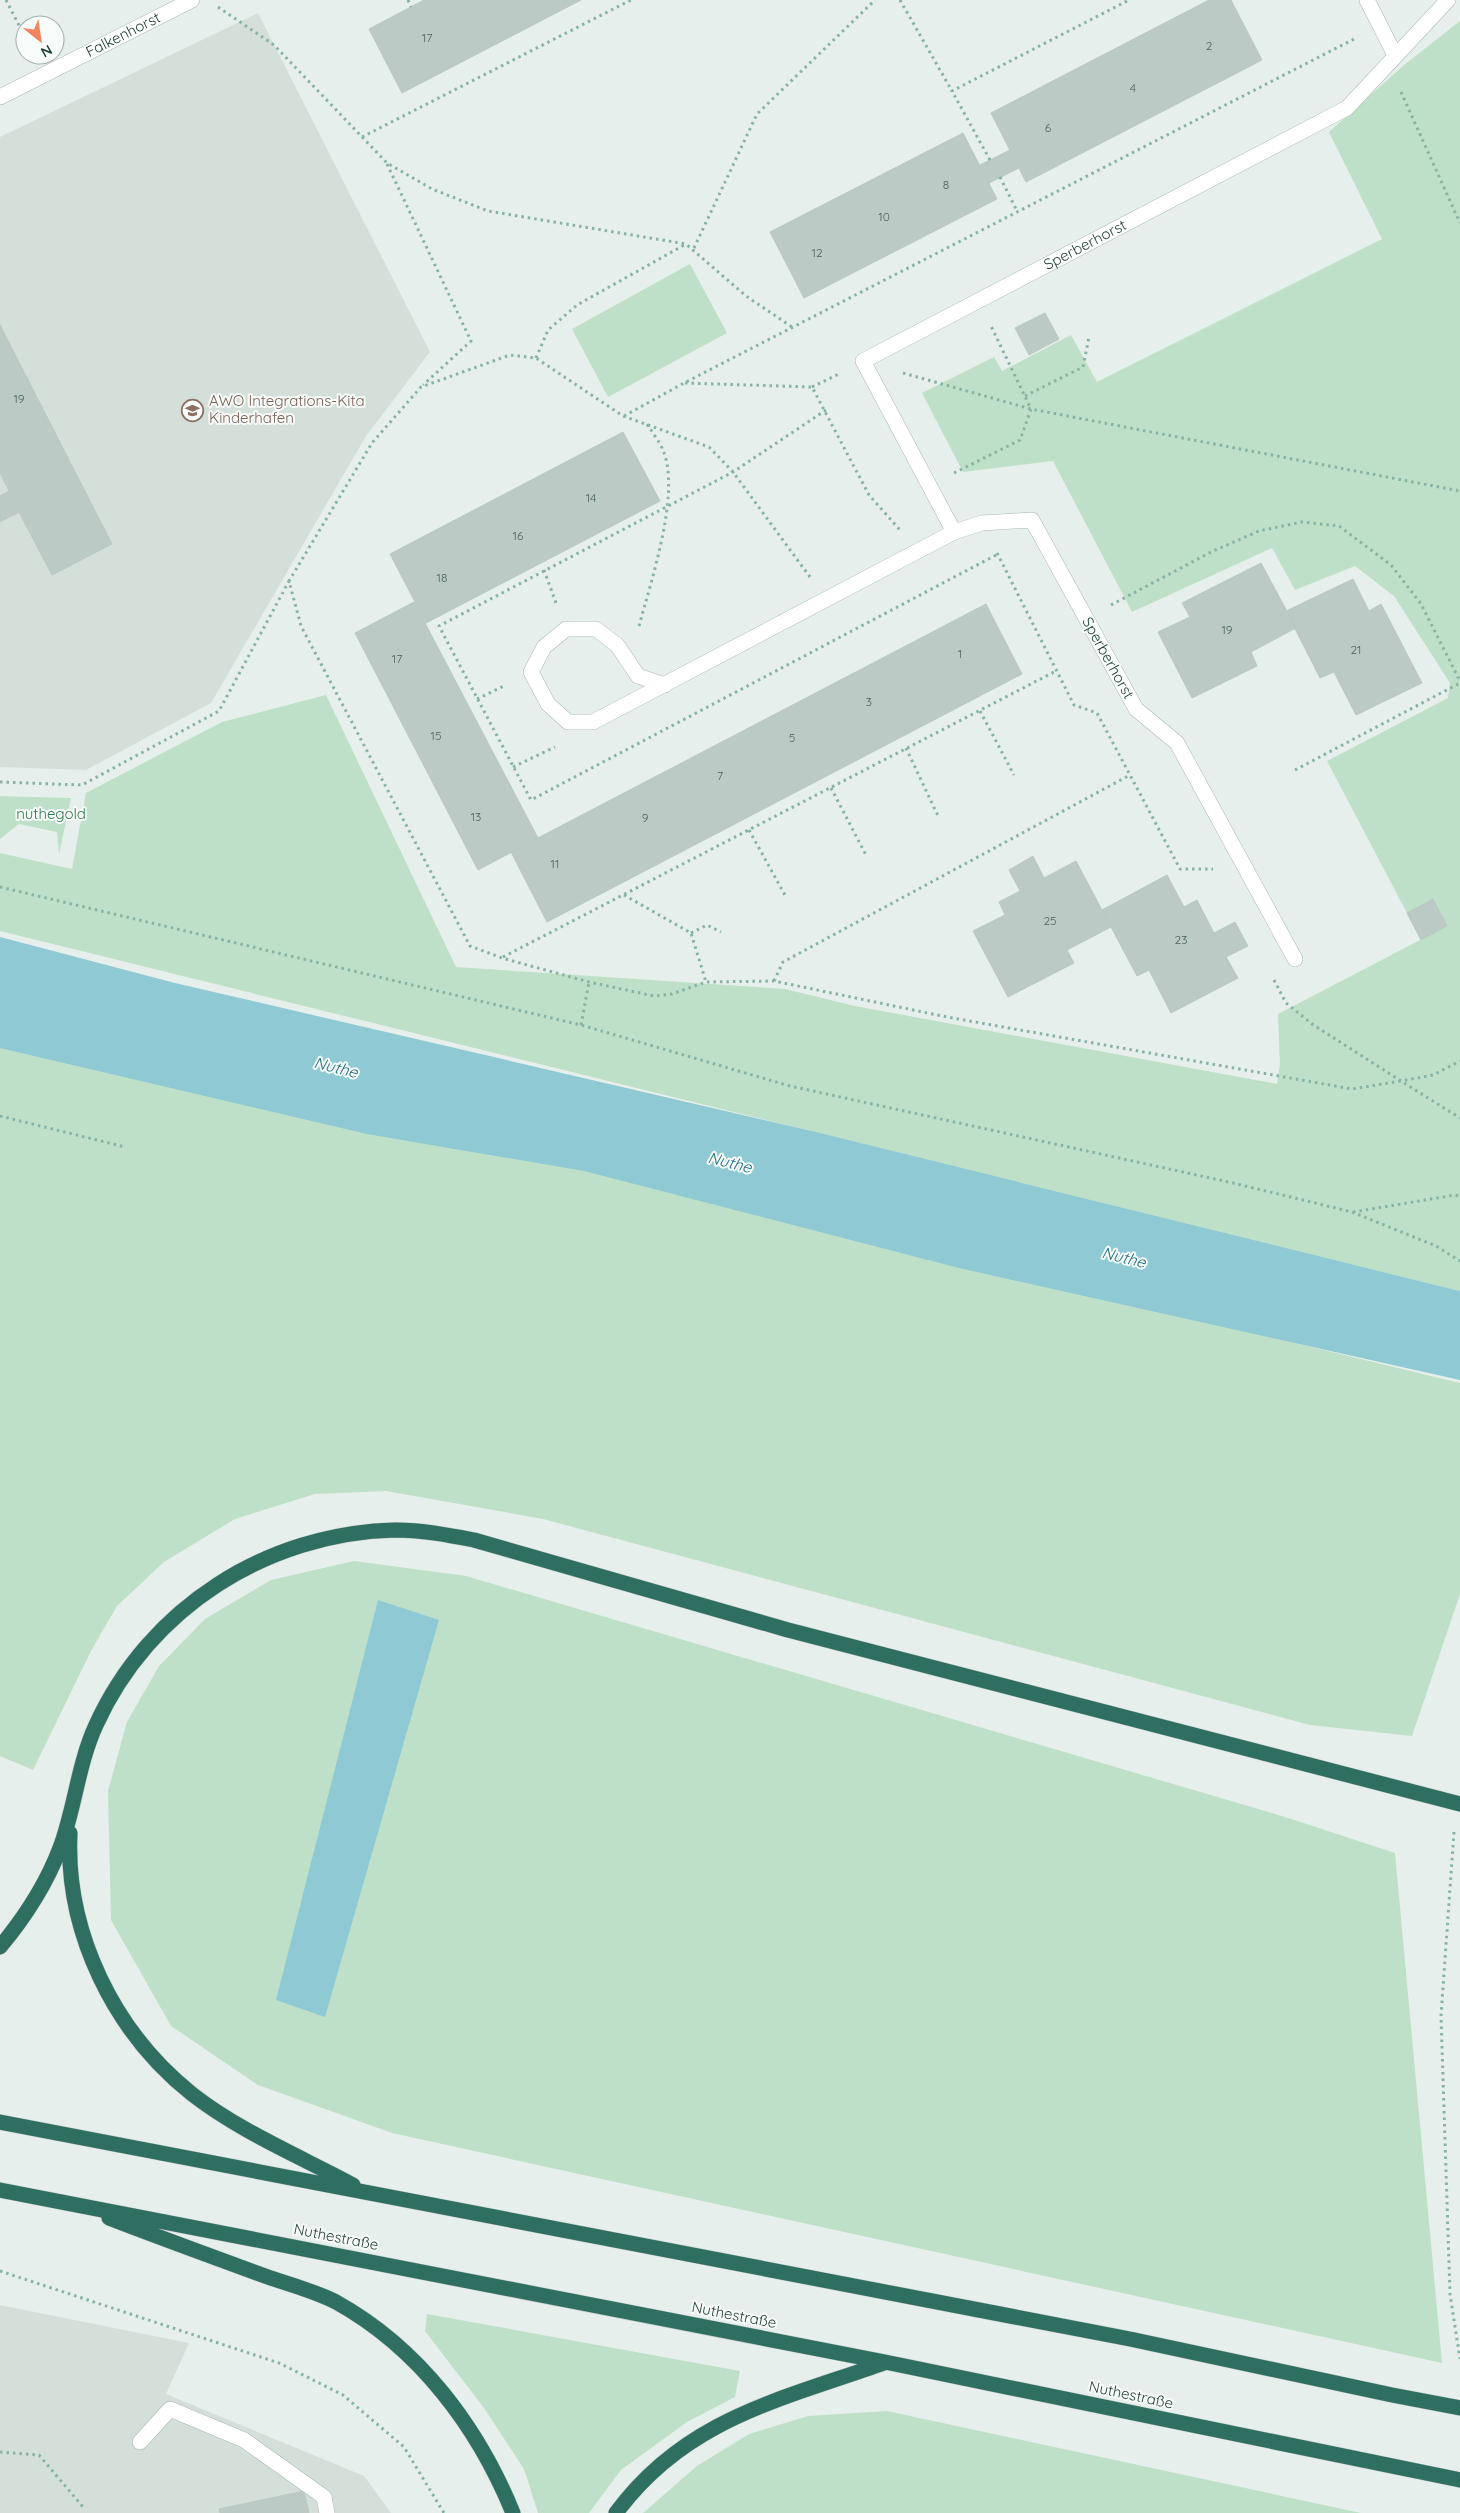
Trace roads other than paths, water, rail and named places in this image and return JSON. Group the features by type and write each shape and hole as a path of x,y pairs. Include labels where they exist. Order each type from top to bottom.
{"highway":[{"path":"0,1948 24,1918 45,1884 60,1847 81,1766 100,1718 116,1687 142,1651 171,1619 205,1592 235,1574 282,1551 319,1540 358,1533 396,1530 436,1533 474,1540 788,1630 1458,1804"},
{"path":"71,1809 69,1852 74,1895 84,1938 100,1978 118,2011 140,2042 165,2070 193,2094 224,2116 366,2192"},
{"path":"0,2122 1130,2339 1460,2408"},
{"name":"Nuthestraße","path":"0,2190 885,2362 1460,2480"},
{"path":"65,2202 336,2302 377,2330 415,2362 448,2399 477,2439 500,2481 513,2513"},
{"path":"616,2513 650,2473 679,2448 712,2428 746,2411 885,2362"}],"street":[{"name":"Falkenhorst","path":"0,97 192,0"},
{"path":"1367,0 1391,59"},
{"name":"Sperberhorst","path":"954,532 863,362 1347,108 1448,0"},
{"name":"Sperberhorst","path":"665,685 638,676 617,644 596,629 566,629 544,647 531,672 548,704 568,722 593,722 665,685 954,532 982,523 1032,520 1136,709 1177,743 1295,959"},
{"path":"140,2442 170,2409 244,2440 324,2497 327,2513"}],"water":[{"name":"Nuthe","path":"0,937 175,983 816,1132 1460,1291 1460,1380 959,1268 584,1171 367,1134 0,1048"},
{"path":"378,1600 439,1620 325,2017 276,2000"}],"place":[{"name":"AWO Integrations-Kita Kinderhafen","path":"193,410"}],"park label":[{"name":"nuthegold","path":"51,814"}]}
